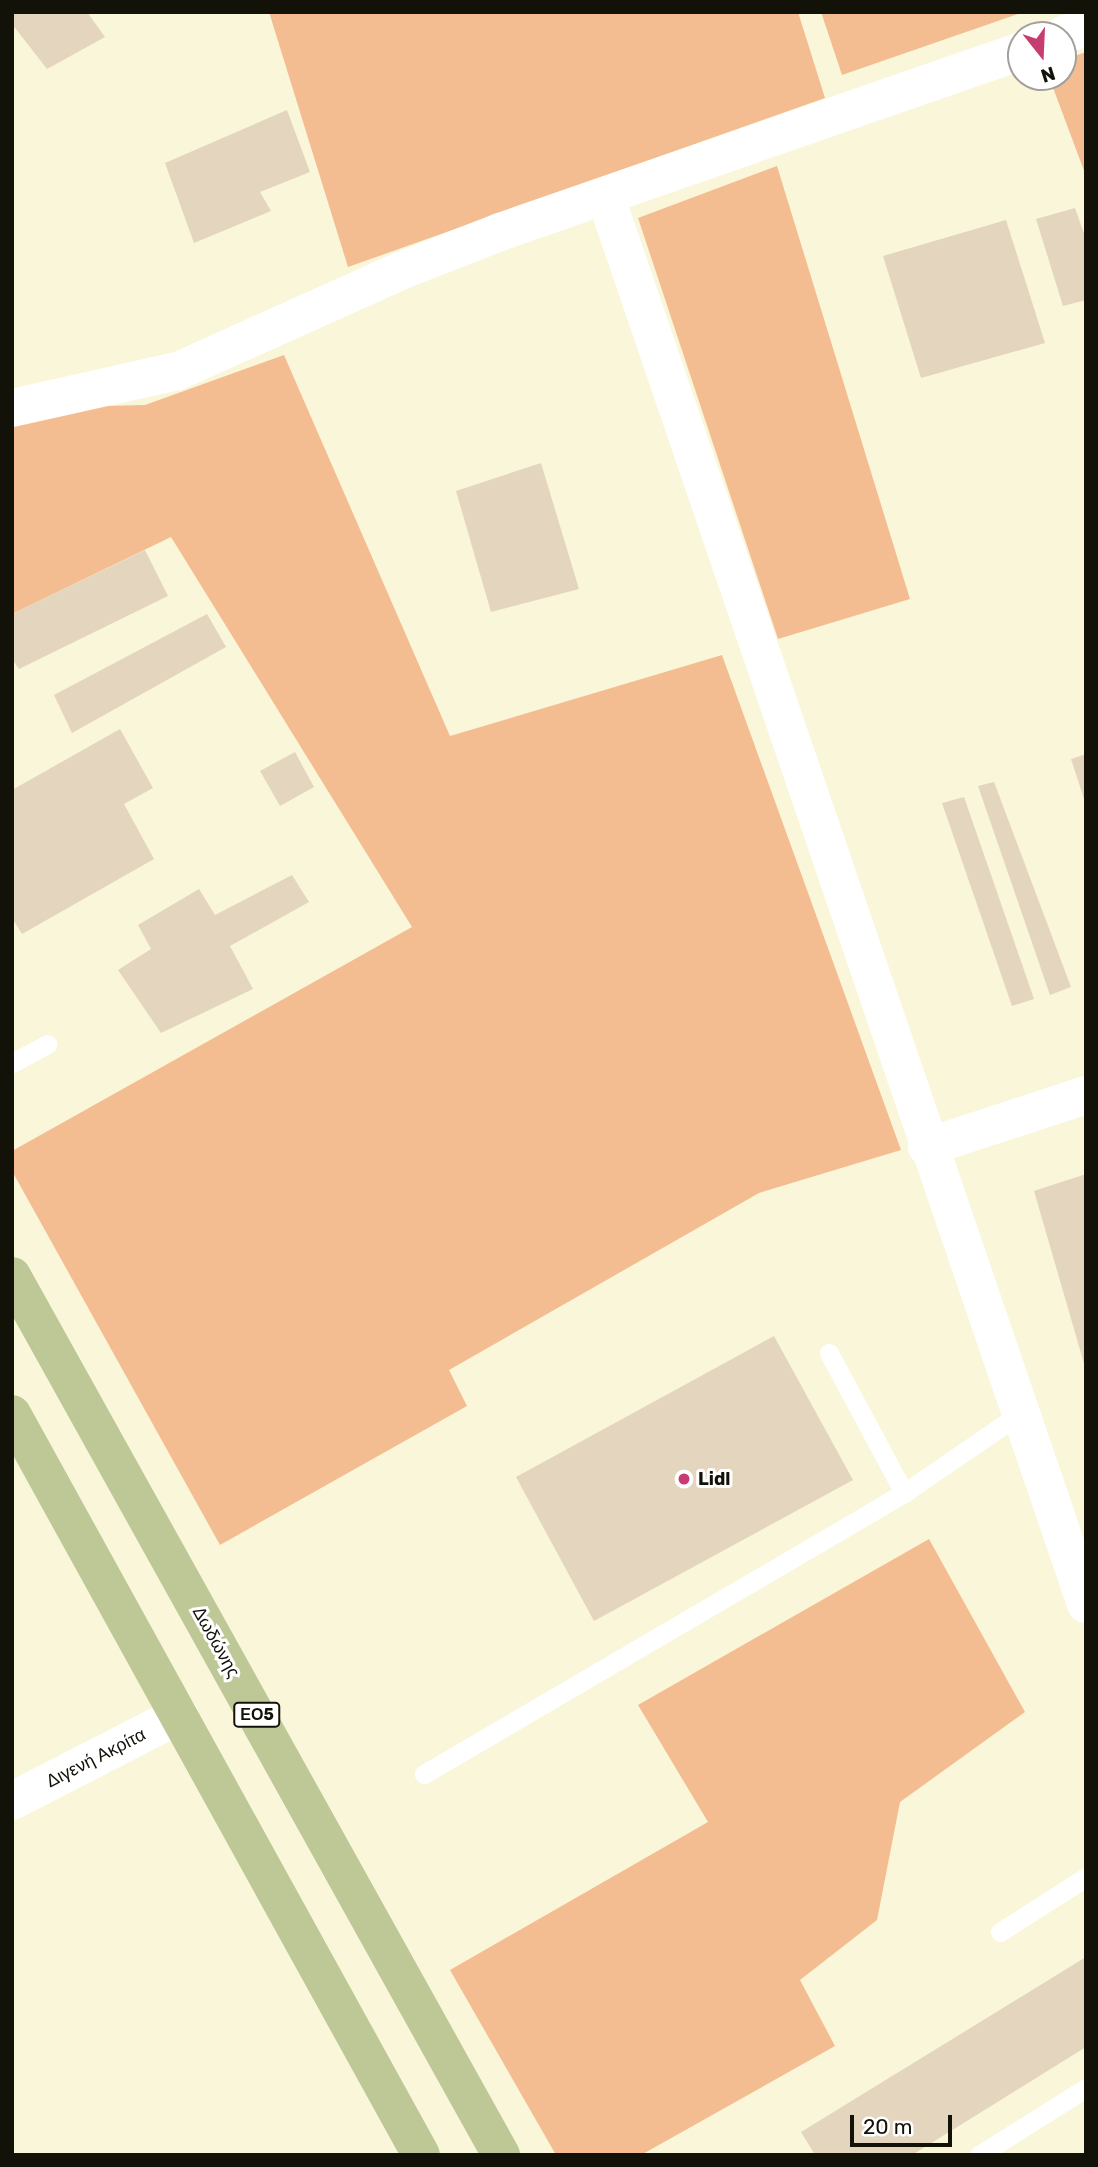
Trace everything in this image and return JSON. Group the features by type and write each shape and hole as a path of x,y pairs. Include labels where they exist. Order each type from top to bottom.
{"main road":[{"name":"Δωδώνης","path":"12,1276 501,2155"},
{"path":"12,1414 421,2155"}],"street":[{"path":"12,408 178,372 400,271 1007,56"},
{"path":"606,198 1018,1415 1086,1604"},
{"path":"928,1147 1086,1095"},
{"name":"Διγενή Ακρίτα","path":"12,1801 179,1715"}],"lane":[{"path":"12,1063 47,1044"},
{"path":"829,1353 904,1493"},
{"path":"424,1774 904,1493 1018,1415"},
{"path":"1000,1932 1086,1877"},
{"path":"979,2155 1086,2088"}],"shaded area":[{"path":"269,12 798,12 825,98 348,267"},
{"path":"821,12 1024,12 842,75"},
{"path":"1086,52 1086,176 1054,91 1077,91 1077,55"},
{"path":"777,166 910,599 778,639 638,218"},
{"path":"284,355 450,736 722,655 901,1150 759,1193 449,1370 467,1406 220,1545 12,1171 12,1151 412,927 171,537 12,614 12,422 103,406 145,405"},
{"path":"929,1539 1025,1712 900,1802 877,1920 800,1980 835,2046 641,2155 556,2155 450,1970 708,1822 638,1705"}],"building":[{"path":"12,12 87,12 105,37 47,69 12,24"},
{"path":"287,110 310,172 260,192 271,211 194,243 165,163"},
{"path":"1075,208 1086,239 1086,300 1063,306 1036,219"},
{"path":"1006,220 1045,343 921,378 883,256"},
{"path":"541,463 579,589 491,612 456,491"},
{"path":"145,550 168,596 19,669 12,659 12,614"},
{"path":"207,614 226,647 72,733 54,695"},
{"path":"120,729 153,788 124,804 154,859 22,934 12,918 12,790"},
{"path":"295,752 314,787 280,806 260,771"},
{"path":"1086,754 1086,802 1085,802 1071,759"},
{"path":"994,782 1071,987 1050,995 978,786"},
{"path":"964,797 1034,999 1012,1006 942,803"},
{"path":"292,875 309,902 230,946 253,989 161,1033 118,970 151,949 138,925 199,889 215,915"},
{"path":"1086,1174 1086,1367 1085,1367 1034,1191"},
{"name":"Lidl","path":"774,1336 853,1480 594,1621 516,1477"},
{"path":"1086,1957 1086,2047 912,2155 815,2155 801,2132"}],"place":[{"name":"Lidl","path":"684,1479"}]}
